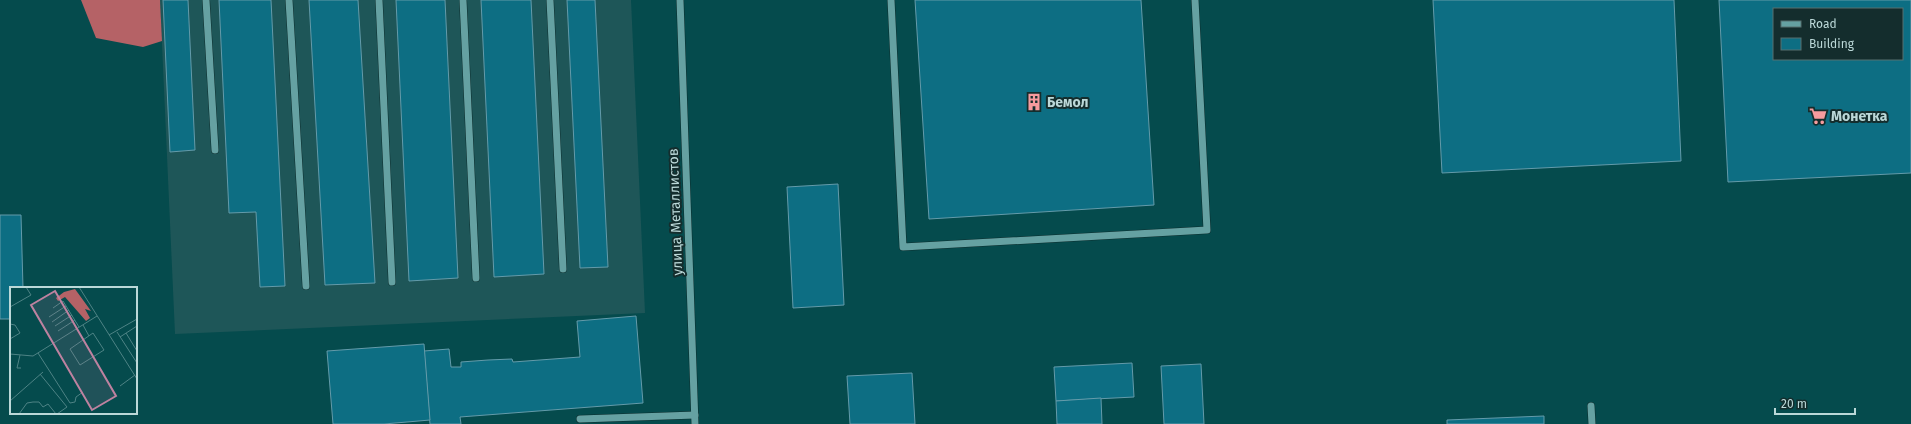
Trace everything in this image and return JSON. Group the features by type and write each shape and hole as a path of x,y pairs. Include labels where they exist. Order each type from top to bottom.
{"street":[{"path":"206,0 215,150"},
{"path":"289,0 306,286"},
{"path":"379,0 392,282"},
{"path":"463,0 476,278"},
{"path":"550,0 563,269"},
{"name":"улица Металлистов","path":"680,0 695,424"},
{"path":"891,0 904,247 1207,230 1195,0"},
{"path":"1591,406 1592,424"},
{"path":"580,419 695,415"}],"shaded area":[{"path":"81,0 160,0 162,41 143,47 96,38"},
{"path":"160,0 631,0 645,313 175,334"}],"building":[{"path":"163,0 188,0 195,150 170,152"},
{"path":"219,0 271,0 285,286 260,287 256,212 229,213"},
{"path":"309,0 358,0 375,283 325,285"},
{"path":"396,0 445,0 458,278 409,281"},
{"path":"481,0 531,0 544,274 494,277"},
{"path":"567,0 595,0 608,267 580,268"},
{"name":"Бемол","path":"915,0 1141,0 1154,205 929,219"},
{"path":"1433,0 1674,0 1681,161 1442,173"},
{"name":"Монетка","path":"1719,0 1911,0 1911,173 1728,182"},
{"path":"838,184 844,305 793,308 787,187"},
{"path":"0,215 21,215 23,287 10,287 10,319 0,319"},
{"path":"636,316 643,403 460,417 461,424 430,424 424,351 449,349 451,367 461,367 461,362 512,359 513,362 580,357 577,321"},
{"path":"424,344 430,420 384,424 333,424 327,351"},
{"path":"1132,363 1134,397 1056,401 1054,367"},
{"path":"1201,364 1204,424 1164,424 1161,366"},
{"path":"912,373 915,424 850,424 847,376"},
{"path":"1101,398 1102,424 1057,424 1056,401"},
{"path":"1544,416 1544,424 1447,424 1447,420"}],"place":[{"name":"Бемол","path":"1034,102"},
{"name":"Монетка","path":"1818,116"}]}
